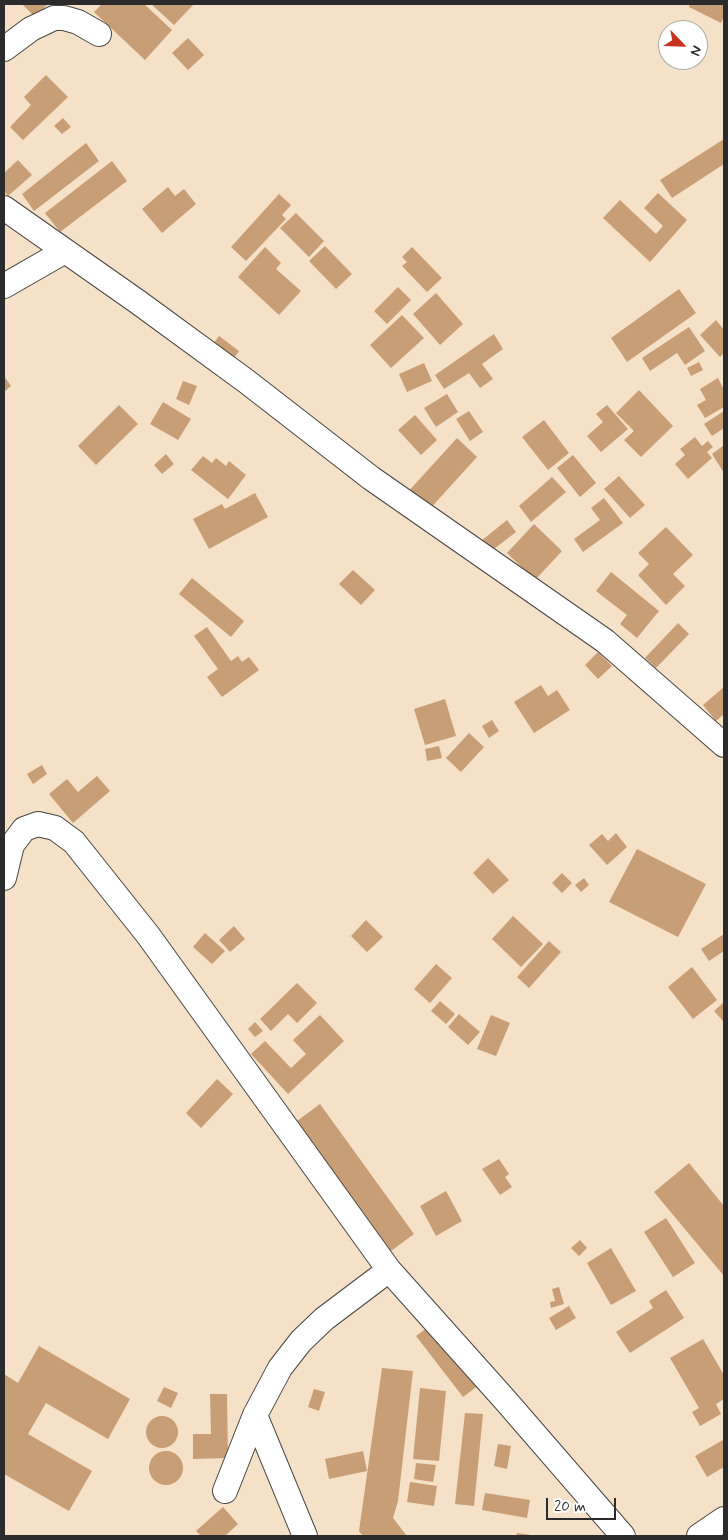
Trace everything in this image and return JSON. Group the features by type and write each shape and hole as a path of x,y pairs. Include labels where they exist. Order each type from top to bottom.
{"street":[{"path":"4,49 31,29 54,18 64,18 78,22 99,34"},
{"path":"4,208 246,381 371,478 605,641 724,745"},
{"path":"4,286 66,252"},
{"path":"4,878 12,845 24,829 38,824 55,828 74,842 148,935 389,1270 623,1536"},
{"path":"226,1491 255,1415 280,1368 301,1341 324,1319 389,1270"},
{"path":"255,1415 305,1536"},
{"path":"699,1536 724,1519"}],"building":[{"path":"22,4 48,4 35,17"},
{"path":"102,4 144,4 172,30 145,60 94,12"},
{"path":"151,4 194,4 174,25"},
{"path":"690,4 724,5 724,16 721,23 689,7"},
{"path":"188,38 204,55 188,70 172,53"},
{"path":"46,75 68,97 23,140 10,127 31,105 24,97"},
{"path":"63,118 71,127 62,134 54,126"},
{"path":"724,139 724,164 672,198 660,180"},
{"path":"86,143 99,161 34,211 22,194"},
{"path":"18,160 32,175 8,196 4,191 4,173"},
{"path":"112,161 127,181 60,232 45,213"},
{"path":"168,187 175,196 184,189 196,204 162,233 142,209"},
{"path":"658,193 687,220 650,262 603,218 620,200 656,234 663,226 644,208"},
{"path":"279,194 291,205 282,215 286,219 246,261 231,247"},
{"path":"296,213 324,241 309,257 280,228"},
{"path":"325,246 352,274 336,289 309,261"},
{"path":"265,247 281,263 276,269 301,291 279,315 238,277"},
{"path":"412,247 442,278 427,292 402,266 407,262 402,257"},
{"path":"398,287 411,300 387,324 374,311"},
{"path":"679,289 696,313 627,362 611,338"},
{"path":"436,293 463,324 440,345 413,314"},
{"path":"402,315 424,338 391,368 370,345"},
{"path":"716,320 724,330 724,353 720,357 700,335"},
{"path":"689,327 705,351 685,365 677,353 650,371 642,358"},
{"path":"494,334 503,349 482,364 493,379 480,388 469,373 444,389 435,375"},
{"path":"219,336 239,351 231,362 211,347"},
{"path":"699,362 703,370 691,376 687,368"},
{"path":"424,363 432,381 407,392 399,374"},
{"path":"4,376 11,386 4,392"},
{"path":"718,378 724,390 724,407 705,418 697,405 706,400 700,389"},
{"path":"183,381 197,386 189,405 176,399"},
{"path":"639,390 673,426 641,457 624,440 634,431 616,413"},
{"path":"447,394 458,412 436,427 424,408"},
{"path":"163,402 191,419 178,440 150,424"},
{"path":"119,405 138,424 96,465 78,446"},
{"path":"607,405 628,429 601,452 587,436 603,422 596,414"},
{"path":"469,411 483,432 470,441 456,419"},
{"path":"724,411 724,428 712,436 704,424"},
{"path":"415,415 437,440 421,455 398,430"},
{"path":"544,420 569,453 548,470 522,437"},
{"path":"695,437 702,446 708,441 713,447 707,452 712,458 688,479 675,464 685,455 680,449"},
{"path":"457,438 477,457 427,512 407,493"},
{"path":"724,445 724,473 712,454"},
{"path":"166,454 174,464 162,474 154,465"},
{"path":"573,455 596,483 580,497 557,468"},
{"path":"203,456 212,463 216,458 226,466 229,461 246,475 228,499 191,470"},
{"path":"619,476 645,505 630,518 604,489"},
{"path":"552,477 566,492 531,522 519,506"},
{"path":"255,493 268,517 209,549 193,519 222,504 225,509"},
{"path":"604,498 623,523 583,552 574,539 600,520 591,508"},
{"path":"507,520 516,532 490,552 481,541"},
{"path":"534,524 562,551 535,580 507,553"},
{"path":"666,527 693,555 673,574 685,586 666,605 638,575 649,564 638,553"},
{"path":"353,570 375,590 361,605 339,584"},
{"path":"611,572 659,611 637,638 620,624 627,615 596,591"},
{"path":"192,578 244,621 231,637 179,594"},
{"path":"678,623 689,634 656,668 645,658"},
{"path":"207,627 231,661 238,656 242,662 249,657 259,670 222,697 207,677 218,669 194,636"},
{"path":"598,652 612,666 598,679 585,665"},
{"path":"541,685 548,696 557,690 570,710 534,733 514,702"},
{"path":"724,687 724,714 716,721 703,705"},
{"path":"445,699 456,736 425,745 414,709"},
{"path":"492,720 499,731 489,738 482,726"},
{"path":"469,733 484,747 461,772 446,758"},
{"path":"439,746 442,758 427,761 425,749"},
{"path":"42,765 47,774 33,784 27,774"},
{"path":"97,776 110,791 73,823 49,794 67,779 78,792"},
{"path":"616,833 627,847 607,865 589,845 602,834 608,841"},
{"path":"637,849 706,884 678,937 609,902"},
{"path":"488,858 509,880 493,894 473,873"},
{"path":"562,873 572,883 562,893 552,883"},
{"path":"584,878 589,885 581,892 575,885"},
{"path":"513,916 543,944 521,967 492,939"},
{"path":"366,920 383,937 367,952 351,936"},
{"path":"234,926 245,939 230,952 219,940"},
{"path":"205,933 225,951 212,964 193,947"},
{"path":"724,934 724,951 709,961 701,949"},
{"path":"549,941 561,952 529,988 517,977"},
{"path":"436,964 452,978 430,1003 414,989"},
{"path":"692,967 717,1000 693,1019 668,987"},
{"path":"297,983 317,1003 297,1023 288,1014 271,1031 260,1019"},
{"path":"440,1001 455,1014 446,1024 431,1011"},
{"path":"724,1002 724,1020 723,1021 714,1011"},
{"path":"459,1014 480,1032 468,1045 448,1027"},
{"path":"320,1015 344,1041 288,1094 251,1054 265,1041 291,1068 306,1054 293,1040"},
{"path":"491,1015 510,1023 496,1056 477,1049"},
{"path":"255,1022 263,1031 255,1037 248,1029"},
{"path":"217,1079 233,1094 201,1128 186,1113"},
{"path":"320,1104 414,1234 391,1251 297,1121"},
{"path":"499,1159 509,1174 505,1177 512,1187 500,1195 482,1169"},
{"path":"689,1163 724,1206 724,1276 654,1192"},
{"path":"446,1191 462,1221 436,1236 420,1206"},
{"path":"666,1218 695,1263 673,1277 644,1232"},
{"path":"580,1240 587,1248 579,1256 571,1248"},
{"path":"611,1248 636,1291 611,1305 587,1263"},
{"path":"559,1287 564,1304 551,1308 550,1302 555,1301 552,1289"},
{"path":"666,1290 684,1318 630,1353 616,1332 653,1308 649,1301"},
{"path":"569,1306 576,1318 556,1330 549,1318"},
{"path":"436,1321 483,1382 463,1397 416,1336"},
{"path":"703,1339 724,1375 724,1399 716,1404 721,1414 700,1426 692,1412 699,1408 670,1358"},
{"path":"39,1346 130,1399 108,1439 46,1403 28,1434 92,1471 69,1511 4,1474 4,1374 18,1383"},
{"path":"382,1368 413,1371 398,1501 393,1518 407,1536 363,1536 359,1531"},
{"path":"164,1387 178,1393 171,1408 157,1401"},
{"path":"420,1388 446,1391 439,1461 413,1459"},
{"path":"314,1389 325,1392 319,1411 308,1407"},
{"path":"210,1394 227,1394 228,1458 193,1459 193,1434 211,1434"},
{"path":"465,1413 483,1414 474,1506 455,1504"},
{"path":"162,1416 168,1417 173,1421 177,1426 177,1438 173,1443 168,1447 162,1448 156,1447 151,1443 147,1438 146,1432 147,1426 151,1421 156,1417"},
{"path":"723,1440 724,1467 707,1477 695,1456"},
{"path":"498,1444 511,1446 507,1469 494,1466"},
{"path":"166,1451 173,1452 178,1456 182,1461 182,1475 178,1480 173,1484 166,1485 159,1484 154,1480 150,1475 149,1468 150,1461 154,1456 159,1452"},
{"path":"363,1451 367,1471 329,1479 325,1459"},
{"path":"416,1463 436,1465 433,1482 414,1479"},
{"path":"410,1482 437,1486 434,1506 407,1502"},
{"path":"485,1493 530,1500 527,1518 482,1510"},
{"path":"223,1507 238,1524 225,1536 201,1536 196,1531"},
{"path":"517,1533 531,1535 531,1536 516,1536"}]}
